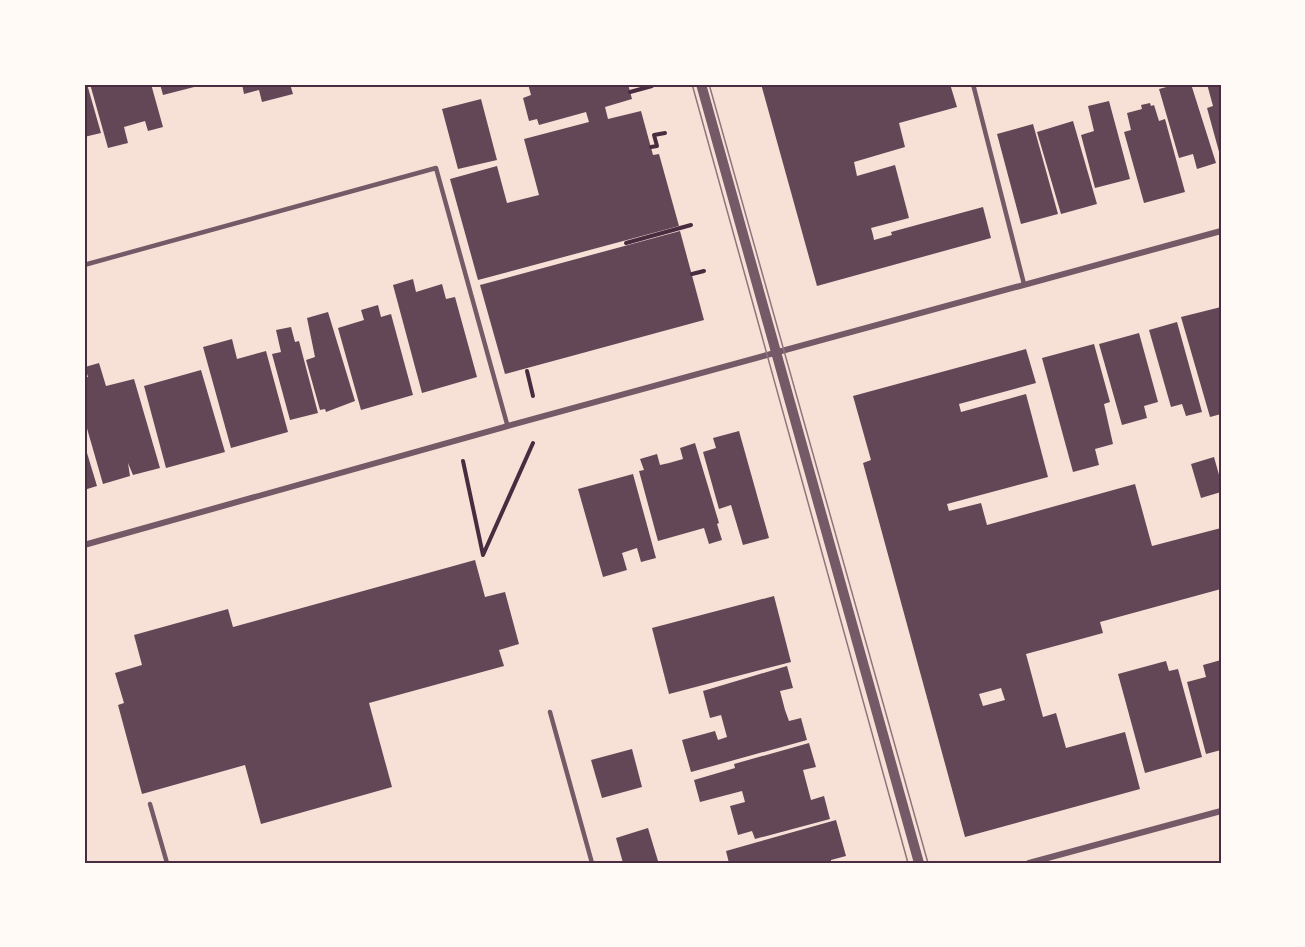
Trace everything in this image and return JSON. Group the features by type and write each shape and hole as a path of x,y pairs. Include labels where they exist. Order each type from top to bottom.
{"street":[{"path":"701,84 919,863"},
{"path":"84,545 507,424 1221,231"},
{"path":"1029,863 1221,811"}],"lane":[{"path":"973,84 1024,284"},
{"path":"84,265 436,168 507,424"},
{"path":"550,712 592,863"},
{"path":"150,804 167,863"}],"path":[{"path":"630,92 652,86"},
{"path":"651,147 657,146 654,135 665,133"},
{"path":"626,243 691,225"},
{"path":"692,274 704,271"},
{"path":"527,371 533,396"},
{"path":"463,461 483,555 534,442"}],"building":[{"path":"84,84 87,84 101,133 84,137"},
{"path":"90,84 151,84 163,127 148,131 145,121 124,127 128,143 108,148"},
{"path":"160,84 202,84 202,85 163,95"},
{"path":"242,84 290,84 293,94 262,102 259,90 244,94"},
{"path":"528,84 628,84 632,99 605,107 608,119 641,111 653,155 659,154 679,226 478,280 450,179 497,166 507,203 539,195 524,139 589,122 586,112 539,125 537,119 529,121 523,98 531,95"},
{"path":"761,84 950,84 957,107 899,123 905,147 854,162 857,176 895,165 909,218 871,228 874,240 892,235 891,232 983,207 991,238 817,286"},
{"path":"1178,84 1191,84 1216,163 1197,169 1193,154 1179,158 1159,89"},
{"path":"1207,84 1221,84 1221,159 1207,108 1213,106"},
{"path":"481,99 497,160 458,169 442,109"},
{"path":"1109,101 1130,179 1095,188 1081,135 1094,131 1088,106"},
{"path":"1150,103 1151,106 1154,105 1159,121 1165,119 1185,192 1144,203 1124,132 1131,130 1127,113 1142,109 1141,105"},
{"path":"1073,121 1097,204 1061,214 1037,132"},
{"path":"1033,124 1058,214 1021,224 997,134"},
{"path":"680,231 704,320 505,374 480,285"},
{"path":"413,279 416,292 442,284 446,299 455,297 477,377 422,393 393,285"},
{"path":"378,305 381,317 391,314 413,395 361,410 338,328 364,320 361,310"},
{"path":"1221,307 1221,414 1210,417 1181,317"},
{"path":"328,312 355,401 326,412 325,409 320,410 306,360 315,357 307,318"},
{"path":"1177,322 1202,412 1186,416 1182,404 1171,407 1149,330"},
{"path":"291,327 295,342 299,341 318,413 290,420 272,354 281,352 276,330"},
{"path":"1139,333 1158,402 1144,406 1147,418 1122,425 1099,344"},
{"path":"232,339 237,359 266,351 288,432 231,448 203,347"},
{"path":"1094,344 1110,402 1104,404 1113,444 1095,449 1099,465 1073,472 1042,358"},
{"path":"1026,349 1036,383 959,404 961,412 1026,394 1048,477 947,504 949,511 981,503 987,525 1135,484 1152,546 1221,528 1221,589 1100,622 1103,633 1026,654 1043,717 1056,713 1066,748 1125,732 1140,789 965,837 863,463 871,460 853,396","holes":["1001,688 1005,700 983,706 979,694"]},
{"path":"99,363 106,386 134,379 160,468 133,475 128,463 130,476 103,484 84,418 84,378 88,377 85,367"},
{"path":"201,370 225,452 166,468 144,386"},
{"path":"739,431 769,538 743,545 731,505 719,509 703,452 716,448 713,438"},
{"path":"84,443 97,486 84,490"},
{"path":"695,443 722,540 709,544 704,528 658,541 639,471 644,470 640,459 657,454 660,465 683,459 680,448"},
{"path":"1214,457 1221,482 1221,492 1201,498 1191,464"},
{"path":"633,474 656,558 641,562 637,548 622,553 627,570 603,577 578,489"},
{"path":"475,560 485,597 505,592 519,644 499,650 504,666 369,703 392,787 261,824 245,765 142,794 118,705 124,703 115,673 142,665 134,635 228,609 233,627"},
{"path":"774,596 791,662 669,694 652,628"},
{"path":"1221,660 1221,750 1206,754 1187,682 1206,677 1203,665"},
{"path":"1166,661 1169,671 1178,669 1202,757 1145,773 1118,674"},
{"path":"787,666 793,688 780,691 785,710 789,721 801,718 807,740 691,772 682,740 715,731 718,740 727,737 721,715 710,718 703,691"},
{"path":"809,743 816,767 803,770 811,800 824,796 830,819 755,839 752,831 738,835 730,806 745,802 742,791 700,802 694,780 735,768 734,764"},
{"path":"632,749 642,787 602,798 591,760"},
{"path":"836,820 846,856 831,860 831,863 729,863 726,851"},
{"path":"648,828 658,861 623,863 616,838"}],"tram line":[{"path":"692,84 908,863"},
{"path":"709,84 928,863"}]}
